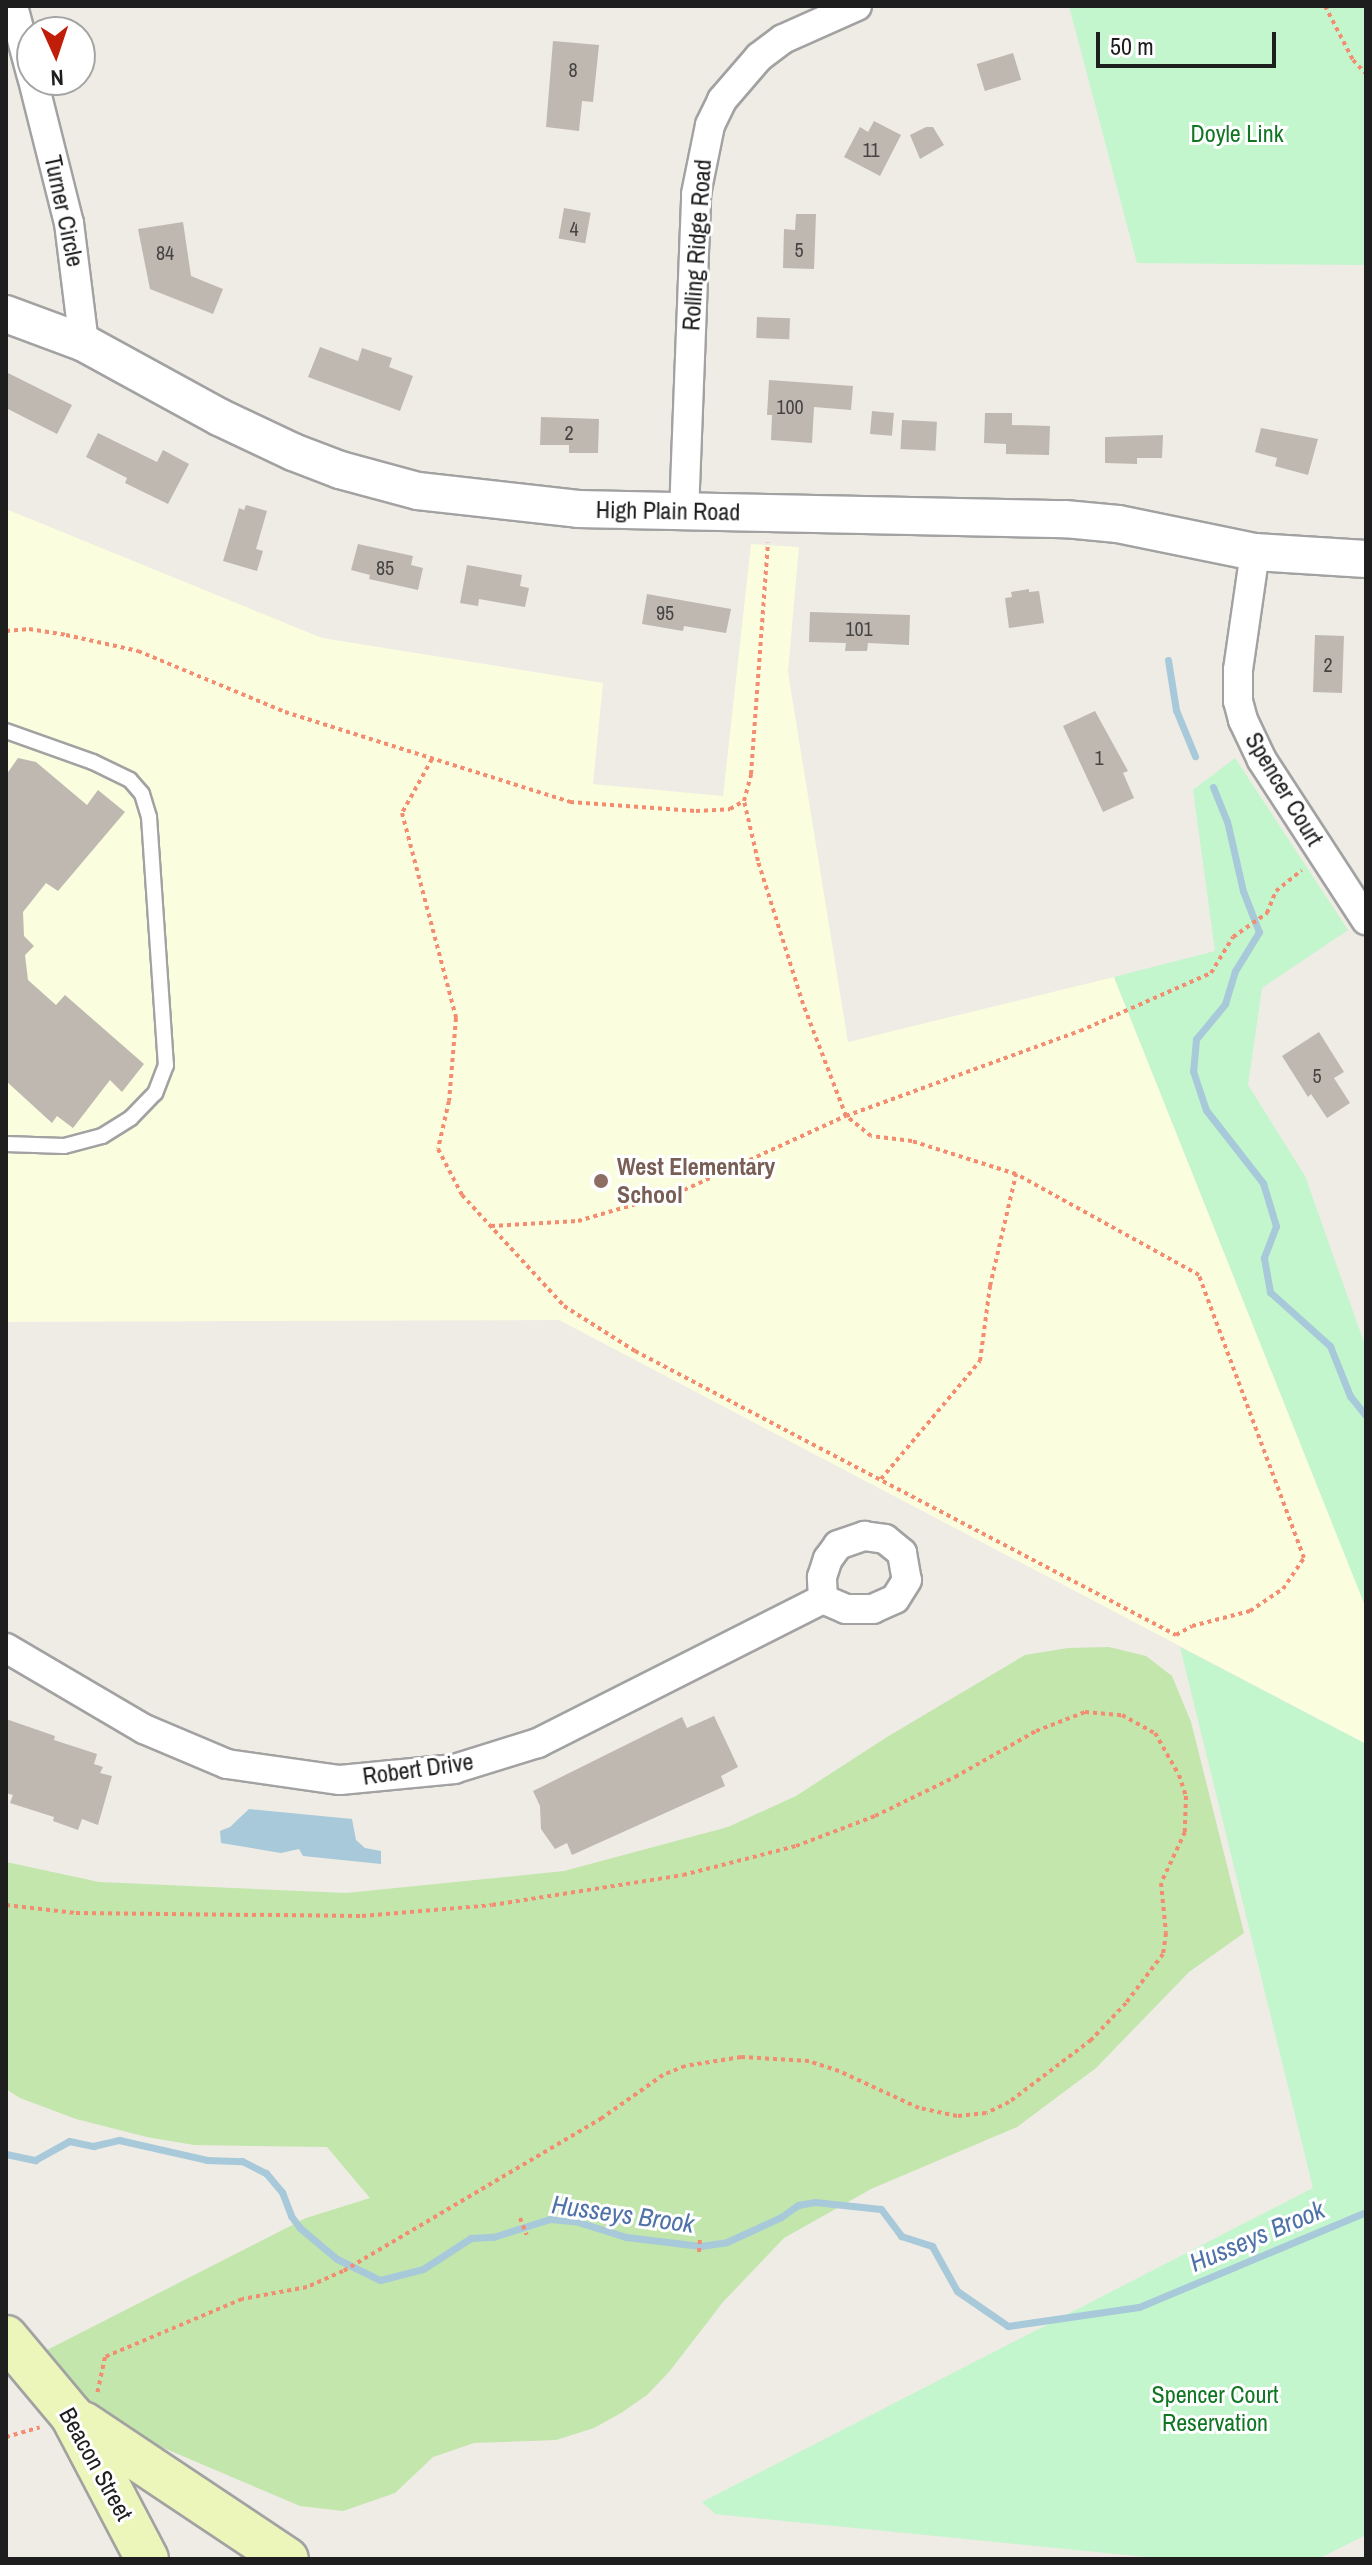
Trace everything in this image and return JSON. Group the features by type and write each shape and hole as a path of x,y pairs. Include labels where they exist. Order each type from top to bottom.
{"main road":[{"name":"Beacon Street","path":"6,2337 72,2416 147,2559"},
{"path":"72,2416 177,2489 287,2559"}],"street":[{"name":"Rolling Ridge Road","path":"684,513 696,194 710,125 722,100 759,57 783,39 857,6"},
{"name":"Turner Circle","path":"37,96 69,223 84,343"},
{"name":"High Plain Road","path":"6,314 84,343 219,417 340,470 451,496 578,509 684,513 1065,519 1118,524 1255,552 1366,559"},
{"name":"Spencer Court","path":"1255,552 1239,654 1238,701 1262,760 1366,920"},
{"name":"Robert Drive","path":"6,1648 144,1729 227,1764 340,1780 454,1769 538,1743 823,1599"}],"lane":[{"path":"6,731 93,762 130,780 142,794 149,817 166,1065 155,1093 131,1118 102,1136 64,1146 6,1144"}],"path":[{"path":"1325,6 1353,60 1366,74"},
{"path":"432,759 402,813 456,1018 449,1101 438,1149 462,1195 564,1306 635,1351 1176,1635 1192,1626 1250,1611 1283,1589 1304,1558 1199,1275 1016,1174 912,1141 871,1136 846,1116 803,1004 758,861 744,801 751,774 769,513"},
{"path":"6,631 54,633 138,651 285,712 570,802 696,811 730,809 744,801"},
{"path":"491,1226 578,1221 684,1190 846,1116 1080,1031 1211,973 1233,937 1267,913 1276,891 1325,857"},
{"path":"881,1479 980,1361 990,1286 1016,1174"},
{"path":"6,1905 76,1913 311,1917 399,1914 512,1903 683,1875 796,1846 894,1807 1036,1731 1085,1712 1113,1712 1131,1717 1155,1733 1183,1785 1187,1808 1185,1832 1161,1883 1166,1933 1163,1954 1126,2003 1091,2040 1018,2097 986,2113 957,2116 919,2108 809,2061 741,2057 696,2063 670,2071 522,2167 329,2277 296,2289 252,2296 105,2357 96,2398 85,2411 6,2437"},
{"path":"520,2218 527,2235"},
{"path":"699,2252 700,2236"}],"shaded area":[{"name":"West Elementary School","path":"6,509 322,638 603,683 593,784 723,796 751,544 799,547 788,672 848,1042 1114,977 1366,1608 1366,1744 559,1320 6,1322"}],"green space":[{"name":"Doyle Link","path":"1069,6 1366,6 1366,265 1137,263"},
{"path":"1235,758 1348,930 1262,988 1248,1085 1305,1176 1366,1348 1366,1608 1114,977 1215,951 1193,790"},
{"path":"1109,1647 1146,1656 1172,1676 1191,1722 1244,1933 1189,1972 1096,2068 1017,2127 871,2189 784,2238 723,2302 669,2372 647,2395 621,2413 594,2428 556,2440 474,2443 433,2457 395,2493 343,2511 300,2506 105,2423 45,2351 306,2218 370,2198 327,2147 194,2145 147,2137 76,2119 20,2098 6,2089 6,1862 99,1882 346,1893 564,1871 728,1827 796,1796 887,1737 1025,1655 1068,1648"},
{"name":"Spencer Court Reservation","path":"1180,1647 1366,1744 1366,2535 1318,2559 1167,2559 715,2514 702,2502 1313,2188"}],"water":[{"path":"249,1809 352,1819 356,1840 365,1848 381,1851 381,1864 303,1856 299,1849 281,1853 221,1843 220,1831 230,1827"}],"building":[{"path":"553,41 599,45 593,102 582,101 579,131 546,127"},
{"path":"1013,53 1021,80 985,91 977,64"},
{"path":"874,121 901,135 880,176 844,157 860,127 868,132"},
{"path":"933,127 944,145 920,159 910,135"},
{"path":"564,208 591,213 585,243 559,239"},
{"path":"796,214 816,214 814,269 783,268 784,229 795,230"},
{"path":"183,222 191,276 223,289 213,314 150,289 138,229"},
{"path":"757,317 790,318 789,339 756,338"},
{"path":"320,347 358,361 362,348 392,358 389,367 413,376 400,411 308,377"},
{"path":"6,372 72,405 57,434 6,408"},
{"path":"769,380 853,386 851,410 814,407 812,443 771,440 772,415 767,415"},
{"path":"872,411 894,413 892,436 870,434"},
{"path":"985,413 1012,413 1012,425 1050,426 1049,455 1006,454 1006,444 984,443"},
{"path":"541,417 599,419 598,453 569,453 569,445 540,445"},
{"path":"902,420 937,422 935,451 900,449"},
{"path":"1261,428 1318,439 1308,475 1275,466 1277,458 1255,452"},
{"path":"98,433 157,462 163,450 189,464 168,504 125,483 127,478 86,457"},
{"path":"1163,435 1162,458 1137,458 1137,464 1105,463 1105,437"},
{"path":"246,505 267,511 256,549 263,551 257,571 223,561 239,508 244,510"},
{"path":"358,544 413,556 411,565 423,568 418,590 369,579 370,575 351,570"},
{"path":"467,565 522,575 520,586 529,588 525,607 479,599 478,606 460,603"},
{"path":"1029,589 1029,592 1039,591 1044,623 1009,628 1005,598 1012,597 1011,592"},
{"path":"647,594 731,609 726,633 684,626 683,631 642,624"},
{"path":"810,612 910,615 909,645 868,643 867,651 845,651 846,643 809,642"},
{"path":"1315,635 1344,636 1342,693 1313,692"},
{"path":"1095,711 1128,771 1123,773 1134,798 1103,812 1063,726"},
{"path":"18,758 36,762 87,805 98,790 125,812 58,891 46,883 23,912 24,936 34,946 25,955 28,980 56,1005 65,995 144,1064 122,1092 110,1080 73,1128 57,1116 52,1123 6,1081 6,775"},
{"path":"1319,1032 1344,1072 1334,1078 1350,1103 1327,1118 1311,1094 1308,1097 1282,1056"},
{"path":"714,1716 738,1767 721,1776 725,1786 572,1855 567,1843 555,1849 541,1829 540,1806 533,1791 682,1717 687,1728"},
{"path":"6,1719 97,1754 94,1764 103,1767 100,1773 112,1776 98,1825 82,1819 78,1830 53,1821 54,1817 10,1803 13,1795 6,1793"}],"waterway":[{"path":"1168,660 1176,710 1195,756"},
{"path":"1213,787 1227,821 1243,891 1259,932 1235,971 1225,1004 1196,1039 1193,1071 1206,1110 1263,1183 1276,1226 1264,1258 1270,1292 1330,1346 1350,1396 1366,1416"},
{"name":"Husseys Brook","path":"6,2154 35,2160 69,2141 93,2146 119,2140 207,2160 242,2161 266,2173 282,2192 291,2216 300,2228 337,2259 380,2280 423,2269 471,2238 493,2237 550,2219 575,2221 626,2237 700,2246 727,2242 781,2217 798,2205 815,2202 881,2209 901,2236 932,2246 957,2291 1008,2326 1139,2307 1366,2212"}],"place":[{"name":"West Elementary School","path":"601,1181"}]}
